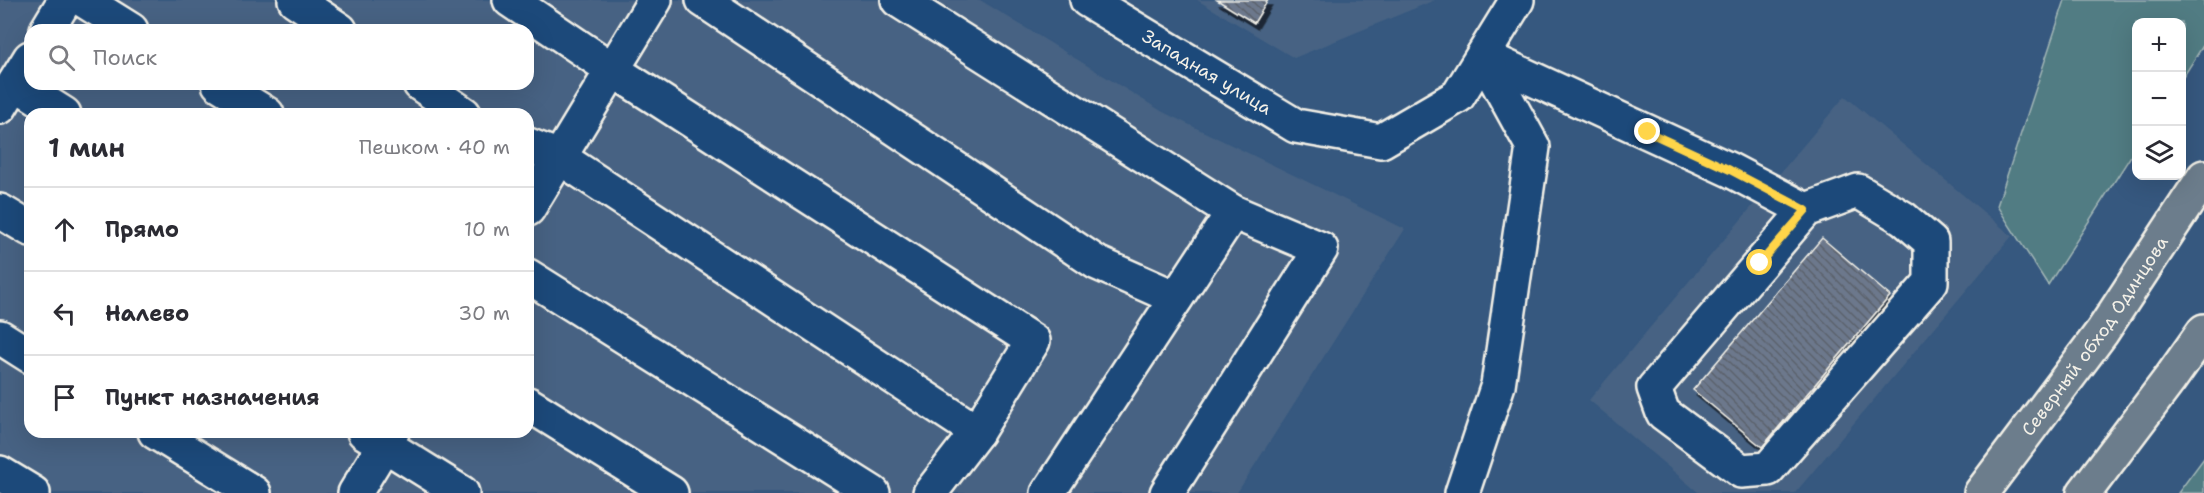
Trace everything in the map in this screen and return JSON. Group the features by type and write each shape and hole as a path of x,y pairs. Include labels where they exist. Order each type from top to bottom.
{"highway":[{"name":"Северный обход Одинцова","path":"1981,493 2102,332 2204,177"},
{"path":"2084,493 2204,331"}],"street":[{"path":"51,24 65,0"},
{"path":"83,0 121,24"},
{"path":"295,0 331,24"},
{"path":"510,0 613,70 1034,341 977,432 930,493"},
{"path":"534,199 655,0"},
{"path":"703,0 1097,263 1176,298"},
{"path":"898,0 1233,212 1321,249 1167,493"},
{"name":"Западная улица","path":"1087,0 1296,126 1381,141 1458,96 1483,56"},
{"path":"1483,56 1516,0"},
{"path":"1483,56 1730,170 1806,210 1858,191 1903,218 1931,242 1931,282 1768,469 1741,471 1663,412 1654,388 1806,210"},
{"path":"1462,493 1498,385 1533,147 1483,56"},
{"path":"26,90 55,108"},
{"path":"229,90 257,108"},
{"path":"429,90 455,108"},
{"path":"534,148 559,158 977,432"},
{"path":"0,211 24,225"},
{"path":"1048,493 1233,212"},
{"path":"534,280 873,493"},
{"path":"0,337 24,352"},
{"path":"534,408 671,493"},
{"path":"165,438 254,493"},
{"path":"355,493 379,438"},
{"path":"383,438 462,493"},
{"path":"0,473 33,493"}],"shaded area":[{"path":"0,0 980,0 1163,112 1405,229 1237,493 0,493"},
{"path":"1197,0 1435,0 1294,58"},
{"path":"1845,96 2012,236 1795,493 1699,493 1589,400"}],"green space":[{"path":"2065,0 2204,0 2204,44 2186,73 2186,18 2132,18 2132,154 2048,285 1997,206"},
{"path":"2204,458 2204,493 2178,493"}],"building":[{"path":"1217,0 1268,0 1254,23"},
{"path":"1822,238 1890,296 1762,447 1693,390"}],"route":[{"path":"1648,132 1730,170 1806,210 1760,263"}]}
